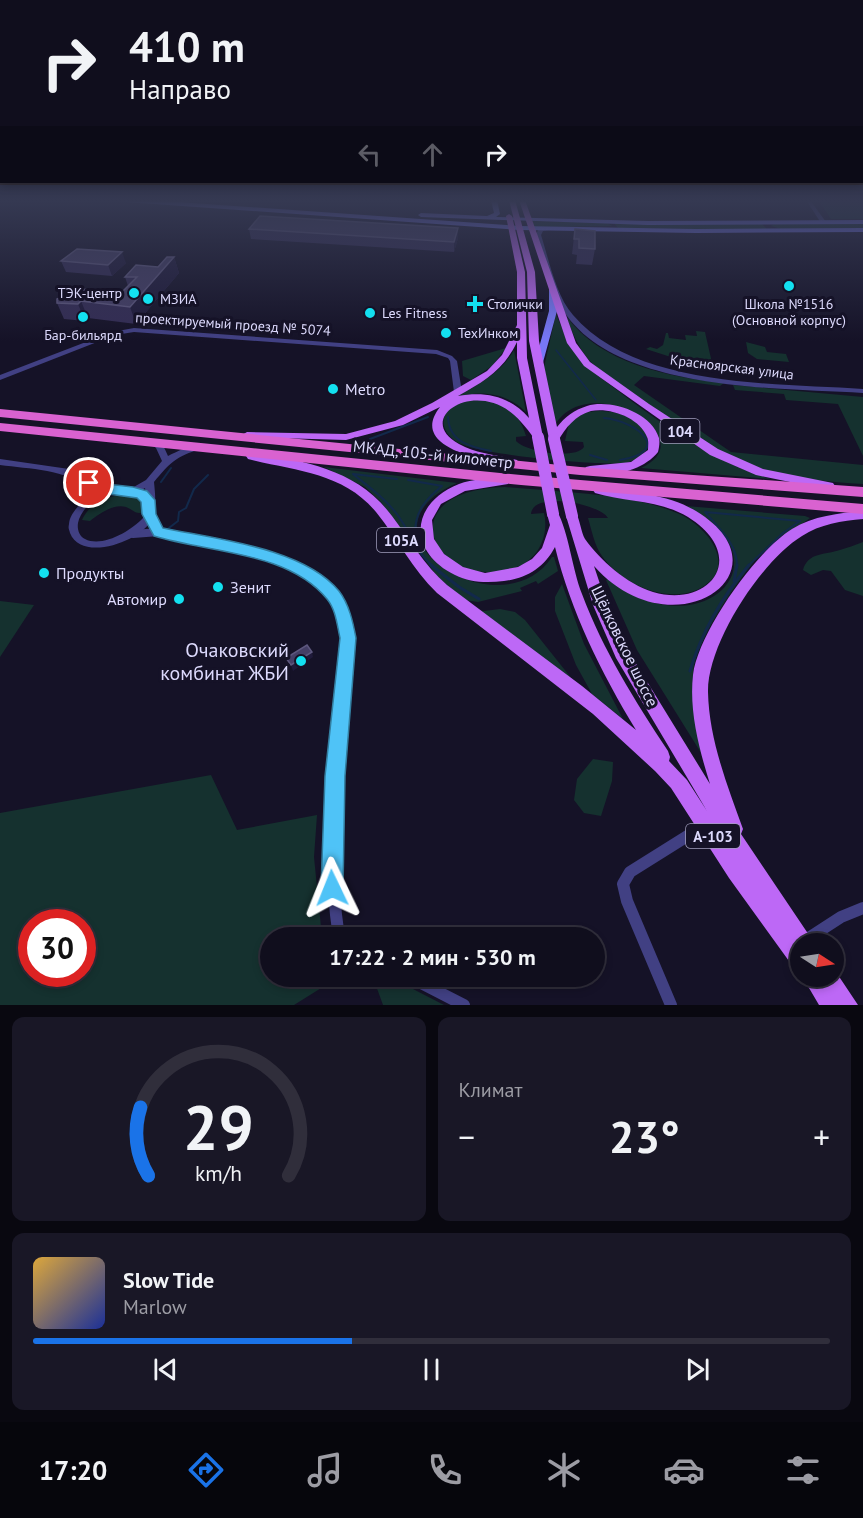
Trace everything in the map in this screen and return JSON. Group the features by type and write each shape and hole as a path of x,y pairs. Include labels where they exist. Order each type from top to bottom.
{"highway":[{"name":"МКАД, 105-й километр","path":"0,413 580,471 863,491"},
{"name":"МКАД, 105-й километр","path":"0,427 580,486 863,509"}],"main road":[{"name":"Щёлковское шоссе","path":"518,247 521,272 522,358 554,517 566,564 584,616 638,720 705,825 790,933"},
{"name":"Щёлковское шоссе","path":"523,247 531,272 532,319 538,366 572,516 600,605 621,653 793,933"},
{"path":"538,247 552,291 553,311 538,366"},
{"name":"104","path":"552,291 572,343 587,364 691,438 723,456 760,472 863,491"},
{"path":"189,432 346,437 399,423 475,382 501,363 522,324"},
{"path":"522,465 453,445 441,435 437,423 438,417 445,407 459,399 476,396 494,398 516,408 537,436"},
{"path":"554,439 564,421 571,414 596,407 625,412 643,422 651,430 655,445 651,454 643,462 630,466 580,471"},
{"name":"105A","path":"221,449 321,471 360,490 390,522 431,580 463,607 559,677 628,732 681,786"},
{"path":"521,480 471,483 438,499 427,516 425,525 429,545 444,563 468,575 496,578 523,572 542,558 552,537 554,517"},
{"path":"579,538 597,560 623,584 641,593 662,599 682,600 700,596 718,585 726,567 726,558 719,539 693,515 670,505 580,486"},
{"path":"742,853 715,776 705,727 701,691 704,660 715,634 772,553 790,536 830,519 863,515"},
{"path":"820,987 832,1005"},
{"path":"835,987 847,1005"}],"street":[{"name":"Красноярская улица","path":"542,247 565,307 573,319 605,346 632,360 688,376 863,391"},
{"name":"проектируемый проезд № 5074","path":"0,378 114,333 134,330 437,352 450,357 453,361 458,392"},
{"path":"456,378 475,382"},
{"path":"153,442 160,447 165,462"},
{"path":"163,533 149,514 150,483 165,462 180,453 198,447"},
{"path":"0,462 69,472 94,488 133,491 150,483"},
{"path":"88,503 94,488"},
{"path":"120,491 98,497 77,513 73,522 73,531 78,538 96,545 122,540 142,526 149,514"},
{"path":"133,491 148,500"},
{"path":"133,534 163,533 266,555 296,565 323,584 334,596 340,608 348,638 335,776 331,856 332,888 337,927"},
{"path":"671,1005 627,901 623,884 630,872 705,825"},
{"path":"822,933 841,917 863,908"},
{"path":"429,987 464,1005"}],"green space":[{"path":"556,314 573,349 598,376 702,449 747,471 771,479 641,468 658,455 660,441 652,426 636,414 615,406 592,403 571,409 555,425 544,367"},
{"path":"566,316 598,346 617,357 659,372 724,383 720,386 644,376 634,385 731,452 863,465 863,484 813,480 763,469 709,445 593,364 578,345"},
{"path":"696,331 705,332 712,363 677,359 646,349 650,347 657,349 663,345 666,333 669,338 686,340 685,335 697,336"},
{"path":"746,342 765,347 767,352 786,354 789,362 757,359 748,353"},
{"path":"506,348 492,366 471,380 463,376 462,361"},
{"path":"514,350 526,412 511,401 493,395 475,394 457,397 496,372"},
{"path":"733,385 863,397 863,456 838,404 786,400 784,394 735,390"},
{"path":"484,399 511,411 520,421 526,436 516,437 516,441 540,451 561,454 579,451 584,447 583,442 565,441 569,423 589,412 599,411 609,411 629,417 637,423 644,429 648,438 648,448 641,455 626,463 566,461 488,451 469,447 451,438 444,422 447,412 460,403"},
{"path":"324,467 457,483 427,504 417,526 424,549 443,568 470,581 500,585 529,578 552,557 554,557 558,571 538,584 536,581 520,588 522,591 478,602 464,600 437,576 381,502 365,487"},
{"path":"505,487 616,497 658,506 677,513 697,525 713,545 718,555 718,566 714,577 704,586 691,592 677,594 648,590 635,584 622,576 599,552 588,518 608,518 593,508 581,504 554,501 535,507 531,514 544,513 545,532 538,549 525,563 506,570 479,571 457,565 442,552 434,536 434,519 446,504 469,492"},
{"path":"126,494 143,500 146,506 144,512 136,513 121,506 107,510 90,521 82,520 85,514 100,501"},
{"path":"686,506 810,518 765,549 732,591 710,626 696,660 693,674 694,705 703,756 637,650 606,580 608,579 642,599 674,606 701,602 722,590 733,572 732,551 717,528"},
{"path":"863,542 863,596 845,590 831,571 823,570 811,575 803,570 805,564 813,557"},
{"path":"562,584 584,644 623,719 592,694 576,665 555,611 555,597"},
{"path":"0,601 34,605 0,657"},
{"path":"500,609 515,612 525,620 572,679 476,612"},
{"path":"593,759 613,762 612,781 601,816 584,813 574,800 577,779"},
{"path":"211,775 237,830 317,815 314,857 321,927 260,927 260,987 323,987 294,1005 0,1005 0,813"},
{"path":"376,987 413,989 444,1005 383,1005"}],"building":[{"path":"579,247 595,247 595,249"},
{"path":"77,249 122,252 108,265 61,261"},
{"path":"167,257 174,257 130,307 81,301 78,304 57,303 57,299 80,289 96,290 92,294 118,296 137,277 125,277 136,265 158,267"},
{"path":"307,645 312,652 291,665 286,658"}],"waterway":[{"path":"556,350 596,400"},
{"path":"370,439 428,417"},
{"path":"448,417 452,432 462,442 491,451"},
{"path":"604,418 628,425 645,437 647,444 645,450 636,456 620,460"},
{"path":"590,455 607,460"},
{"path":"161,482 171,468"},
{"path":"397,479 353,474 391,507 419,551 433,566"},
{"path":"165,531 178,521 179,512 186,508 194,489 208,475"},
{"path":"408,480 442,486 422,506 417,518 415,533"},
{"path":"737,565 731,543 705,512 800,521 783,533 749,565"},
{"path":"431,565 479,599"},
{"path":"734,581 737,565"},
{"path":"690,671 700,642 714,615 749,565"}],"place":[{"name":"Школа №1516 (Основной корпус)","path":"789,286"},
{"name":"ТЭК-центр","path":"134,293"},
{"name":"МЗИА","path":"148,299"},
{"name":"Столички","path":"475,304"},
{"name":"Les Fitness","path":"370,313"},
{"name":"Бар-бильярд","path":"83,317"},
{"name":"ТехИнком","path":"446,333"},
{"name":"Metro","path":"333,389"},
{"name":"Продукты","path":"44,573"},
{"name":"Зенит","path":"218,587"},
{"name":"Автомир","path":"179,599"},
{"name":"Очаковский комбинат ЖБИ","path":"301,661"}],"route":[{"path":"89,483 94,488 133,491 142,495 148,500 149,514 159,532 203,544 266,555 296,565 323,584 334,596 344,618 348,638 335,776 331,856 332,888"}]}
